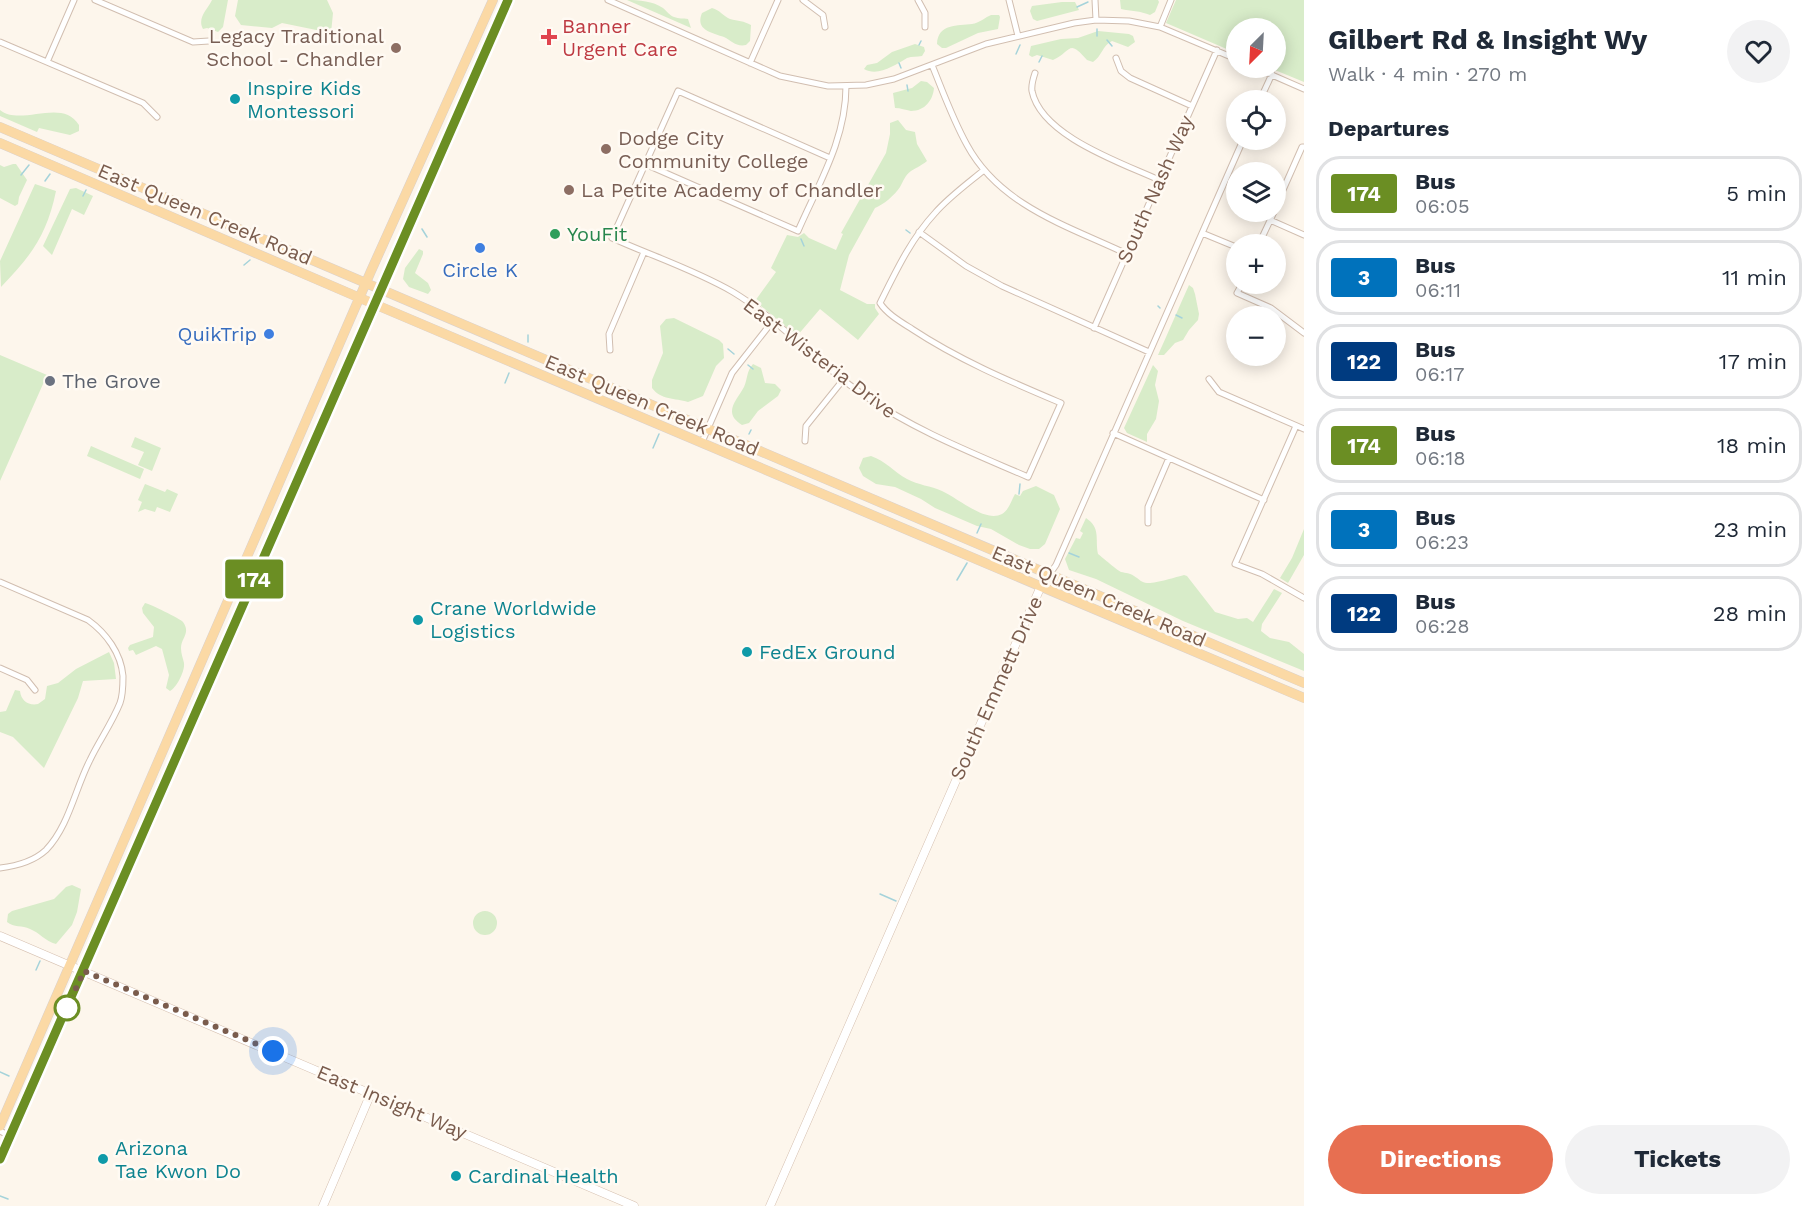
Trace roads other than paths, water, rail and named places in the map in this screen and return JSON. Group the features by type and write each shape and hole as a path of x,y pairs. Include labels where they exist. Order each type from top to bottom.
{"main road":[{"path":"1,1130 366,282 493,0"},
{"path":"0,1159 508,0"},
{"name":"East Queen Creek Road","path":"0,127 707,429 1304,698"},
{"name":"East Queen Creek Road","path":"0,143 375,305 702,442 1304,683"},
{"path":"531,370 537,357"},
{"path":"291,458 304,464"},
{"path":"221,618 235,623"}],"street":[{"path":"47,62 74,0"},
{"path":"95,0 193,42 209,41"},
{"path":"608,0 750,63 797,80 828,86 846,86 894,79 972,48 1096,20 1129,21 1160,27 1226,54"},
{"path":"750,63 778,0"},
{"path":"803,0 823,15 825,27"},
{"path":"918,0 925,13 925,27"},
{"path":"1009,0 1018,36"},
{"path":"1095,0 1096,20"},
{"path":"1160,27 1171,0"},
{"path":"0,42 143,103 157,117"},
{"name":"South Nash Way","path":"1094,328 1217,50"},
{"path":"1116,58 1121,71 1130,78 1192,106"},
{"path":"932,65 966,144 984,170 1002,189 1022,204 1127,254"},
{"path":"1035,73 1033,94 1044,114 1058,129 1077,142 1160,180"},
{"path":"1281,78 1304,89"},
{"path":"830,158 678,91 645,164 798,231 830,158 843,126 846,86"},
{"path":"1286,184 1303,147"},
{"name":"South Emmett Drive","path":"770,1206 1239,150"},
{"name":"East Wisteria Drive","path":"645,164 612,238 732,292 752,304 864,396 938,438 1028,477 1061,403 956,356 884,310 880,303 902,259 919,232"},
{"path":"984,170 945,202 919,232 966,266 992,281 1149,352"},
{"path":"1276,222 1304,235"},
{"path":"1202,233 1226,244"},
{"path":"610,350 609,333 644,252"},
{"path":"1240,294 1271,308 1304,333"},
{"path":"702,442 737,364 772,322"},
{"path":"1209,379 1219,392 1304,429"},
{"path":"805,441 806,426 843,380"},
{"path":"1296,426 1235,564 1262,574 1304,598"},
{"path":"1113,434 1264,500"},
{"path":"1148,524 1148,507 1169,458"},
{"path":"0,582 88,620 108,639 120,660 122,669 121,701 89,761 61,828 46,850 35,858 22,864 0,868"},
{"path":"0,668 27,680 35,690"},
{"name":"East Insight Way","path":"0,936 633,1206"},
{"path":"323,1206 371,1093"}],"waterway":[{"path":"1077,7 1088,2"},
{"path":"1097,29 1097,36"},
{"path":"1107,40 1112,46"},
{"path":"919,45 921,41"},
{"path":"1016,54 1020,45"},
{"path":"1039,62 1042,56"},
{"path":"899,63 901,68"},
{"path":"907,85 908,91"},
{"path":"21,175 29,165"},
{"path":"45,181 50,174"},
{"path":"83,196 86,190"},
{"path":"422,229 427,237"},
{"path":"906,230 910,233"},
{"path":"801,239 804,246"},
{"path":"244,265 250,260"},
{"path":"1176,315 1182,318"},
{"path":"528,335 528,342"},
{"path":"728,349 734,354"},
{"path":"748,365 753,369"},
{"path":"505,383 509,373"},
{"path":"749,434 751,430"},
{"path":"653,448 659,434"},
{"path":"1019,494 1020,484"},
{"path":"977,533 981,524"},
{"path":"1069,553 1079,557"},
{"path":"957,580 967,563"},
{"path":"880,894 896,901"},
{"path":"36,970 40,961"},
{"path":"0,1072 9,1076"},
{"path":"0,1196 8,1199"}],"place":[{"name":"Banner Urgent Care","path":"549,37"},
{"name":"Legacy Traditional School - Chandler","path":"396,48"},
{"name":"Inspire Kids Montessori","path":"235,99"},
{"name":"Dodge City Community College","path":"606,149"},
{"name":"La Petite Academy of Chandler","path":"569,190"},
{"name":"YouFit","path":"555,234"},
{"name":"Circle K","path":"480,248"},
{"name":"QuikTrip","path":"269,334"},
{"name":"The Grove","path":"50,381"},
{"name":"Crane Worldwide Logistics","path":"418,620"},
{"name":"FedEx Ground","path":"747,652"},
{"name":"Arizona Tae Kwon Do","path":"103,1159"},
{"name":"Cardinal Health","path":"456,1176"}]}
